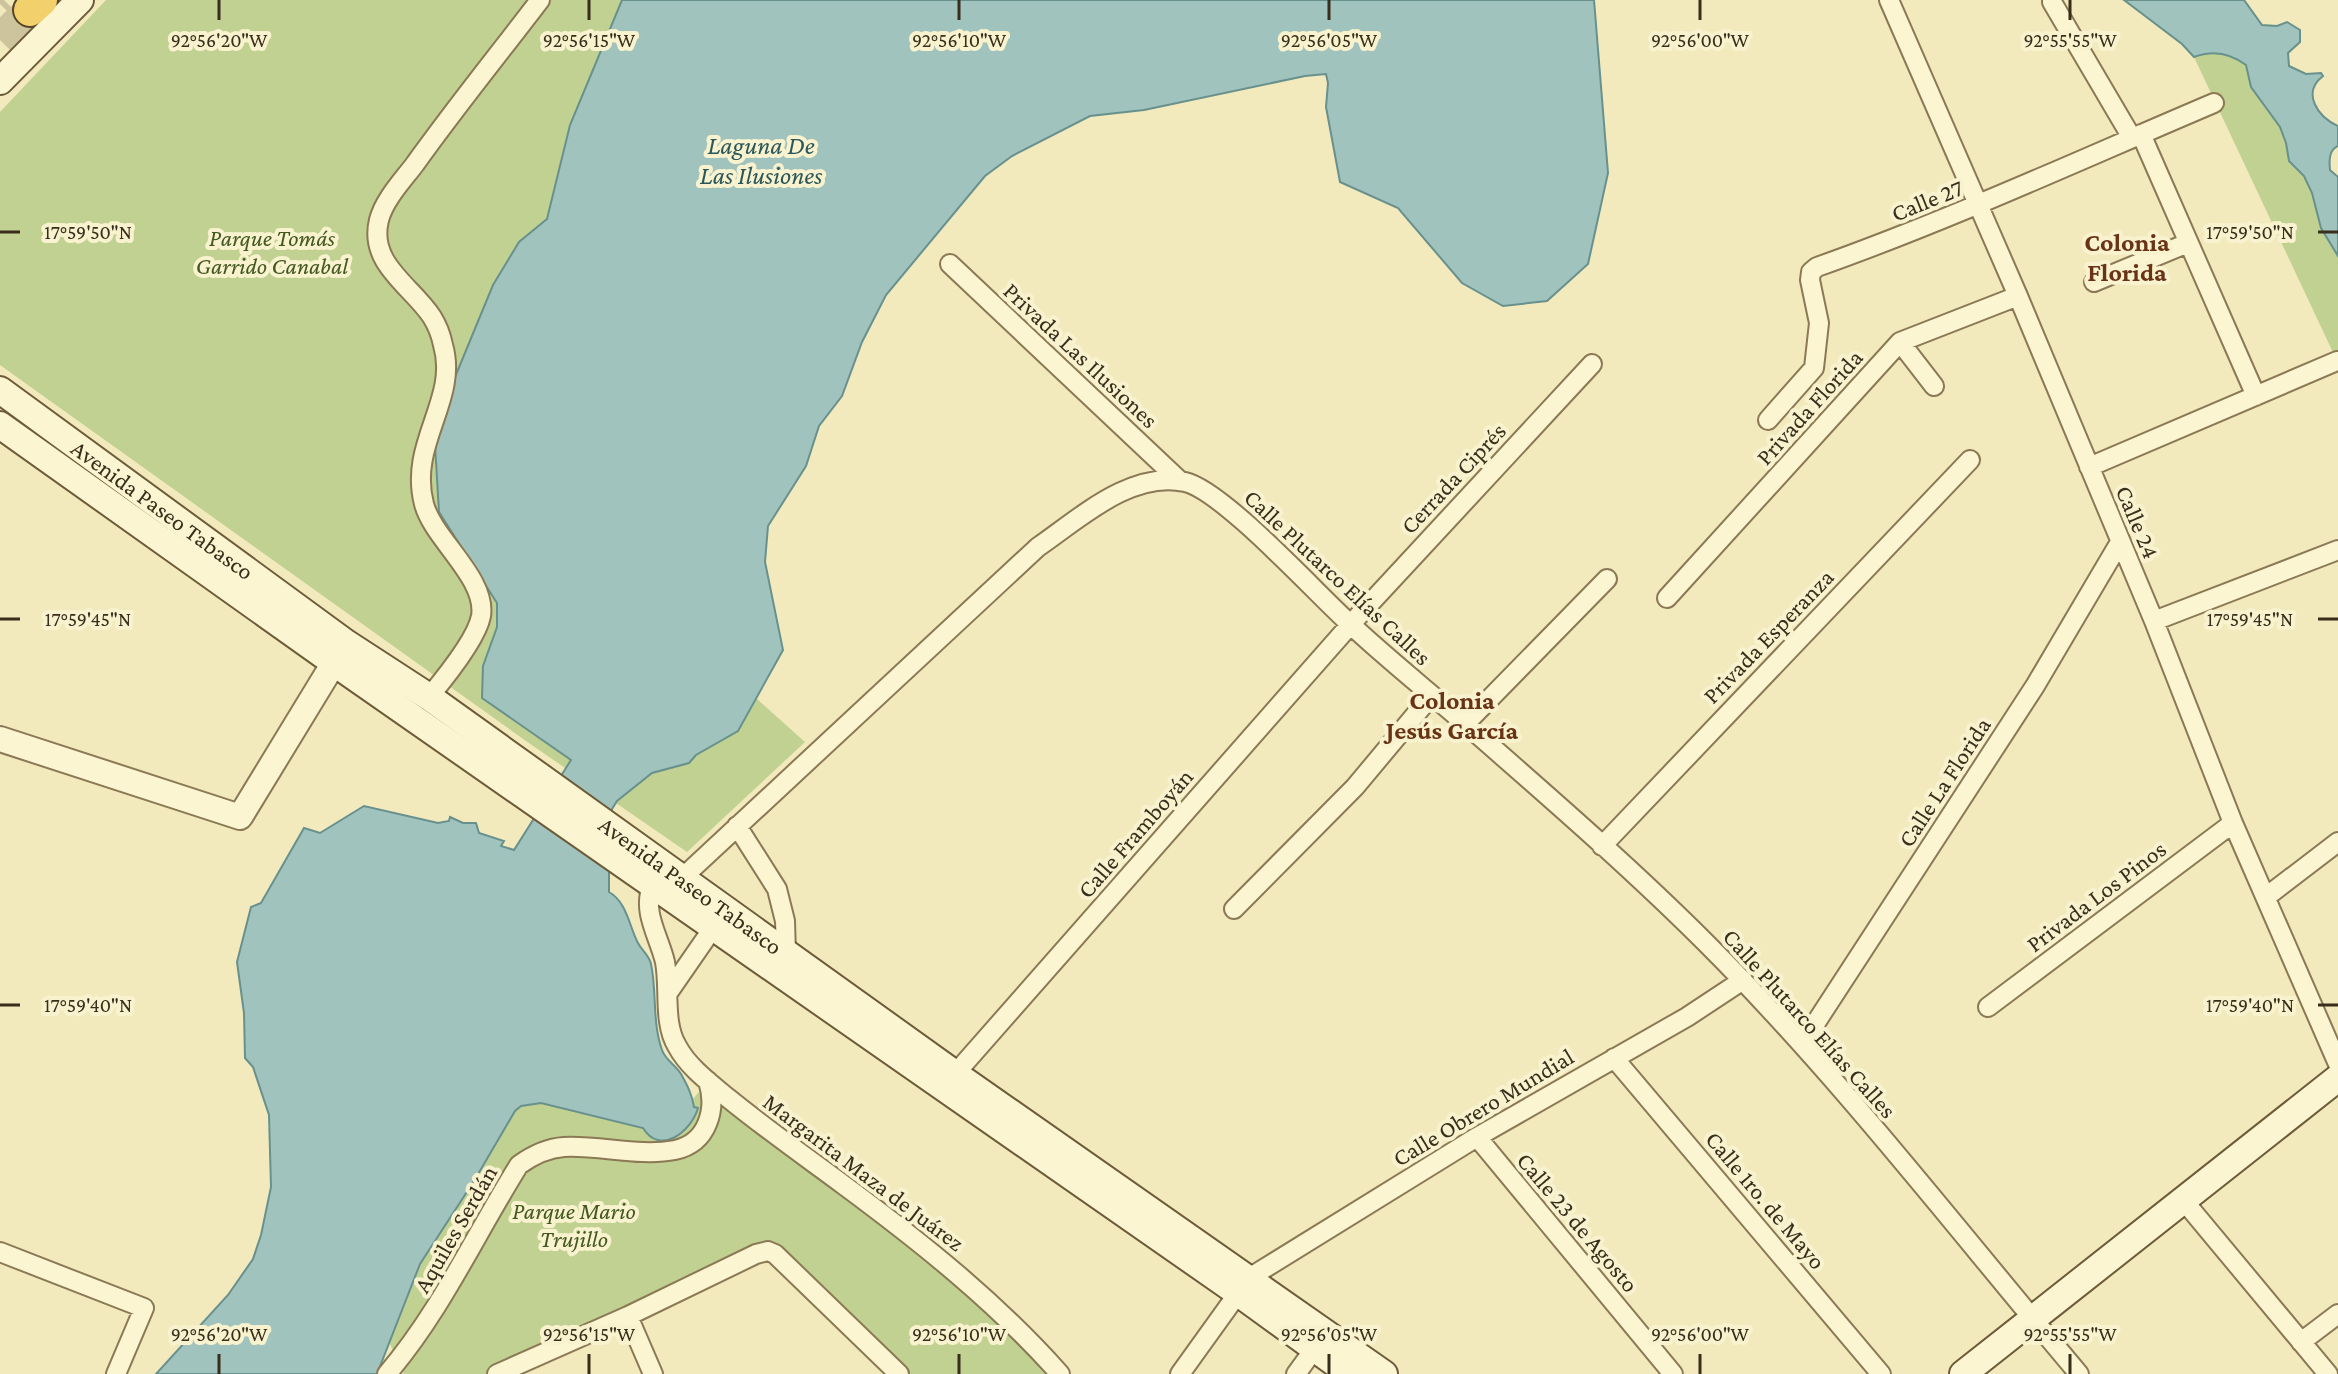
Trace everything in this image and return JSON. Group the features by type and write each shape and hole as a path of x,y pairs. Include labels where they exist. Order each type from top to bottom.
{"main road":[{"path":"0,81 80,0"},
{"name":"Avenida Paseo Tabasco","path":"0,390 339,653 652,886 1243,1285 1384,1374"},
{"name":"Avenida Paseo Tabasco","path":"0,425 339,653 429,697 955,1074 1243,1285 1350,1374"},
{"path":"1963,1374 2338,1078"}],"street":[{"path":"429,697 457,662 481,617 481,605 475,587 429,517 421,485 424,445 446,381 444,345 431,315 389,269 380,247 379,219 400,184 457,105 540,0"},
{"name":"Calle 24","path":"1889,0 2018,296 2154,621 2233,823 2338,1064"},
{"path":"2052,2 2137,136 2256,396"},
{"name":"Calle 27","path":"1768,420 1814,368 1819,323 1810,280 1811,272 1817,267 1977,205 2214,103"},
{"path":"2094,282 2188,243"},
{"name":"Privada Las Ilusiones","path":"950,264 1180,481"},
{"name":"Privada Florida","path":"1667,598 1900,342 2018,296"},
{"path":"1900,342 1934,386"},
{"path":"2089,467 2337,361"},
{"name":"Cerrada Ciprés","path":"1350,625 1592,364"},
{"name":"Privada Esperanza","path":"1602,846 1970,460"},
{"path":"681,879 1038,547 1125,491 1159,481 1180,481"},
{"name":"Calle Plutarco Elías Calles","path":"1180,481 1203,489 1219,500 1350,625 1602,846 1743,980 1802,1044 2079,1374"},
{"name":"Calle La Florida","path":"1802,1044 2035,686 2120,542"},
{"path":"2154,621 2338,550"},
{"path":"1465,724 1607,579"},
{"name":"Calle Framboyán","path":"955,1074 1350,625"},
{"path":"0,739 240,817 339,653"},
{"path":"1234,909 1355,787 1431,696"},
{"name":"Privada Los Pinos","path":"1988,1007 2233,823"},
{"path":"737,826 777,889 785,921 786,953"},
{"path":"2266,897 2338,842"},
{"name":"Margarita Maza de Juárez","path":"652,886 648,903 650,918 665,963 674,1042 708,1081 937,1254 1026,1336 1060,1374"},
{"path":"668,993 713,928"},
{"name":"Calle Obrero Mundial","path":"1243,1285 1477,1137 1687,1017 1743,980"},
{"name":"Calle 1ro. de Mayo","path":"1614,1058 1881,1374"},
{"name":"Aquiles Serdán","path":"397,1369 438,1307 519,1165 538,1153 565,1147 651,1151 684,1147 706,1128 710,1118 712,1098 708,1081"},
{"name":"Calle 23 de Agosto","path":"1477,1137 1673,1374"},
{"path":"2184,1201 2328,1374"},
{"path":"0,1252 144,1308 116,1374"},
{"path":"497,1374 628,1316 756,1254 771,1252 899,1374"},
{"path":"1180,1374 1243,1285"},
{"path":"2301,1342 2338,1314"},
{"path":"628,1316 653,1374"},
{"path":"1296,1374 1315,1348"}],"green space":[{"name":"Parque Tomás Garrido Canabal","path":"106,0 654,0 748,691 805,742 687,852 526,741 0,365 0,112"},
{"path":"2211,51 2235,57 2246,65 2251,87 2280,127 2289,161 2304,176 2338,256 2338,363 2194,57"},
{"name":"Parque Mario Trujillo","path":"708,1081 937,1254 1060,1374 899,1374 775,1254 497,1374 404,1374 389,1342 419,1264 474,1181 515,1111 522,1106 541,1103 643,1128 693,1099"}],"water":[{"name":"Laguna De Las Ilusiones","path":"622,0 1594,0 1608,173 1588,264 1547,301 1503,306 1462,283 1398,208 1340,182 1326,107 1326,74 1144,110 1090,116 1012,156 985,176 886,295 862,342 842,396 819,426 806,466 768,526 765,562 783,650 738,731 696,755 689,763 652,773 617,801 609,814 609,892 624,908 638,943 650,961 662,1050 681,1074 694,1107 698,1108 689,1125 674,1138 658,1140 643,1128 541,1103 521,1106 420,1264 377,1374 156,1374 228,1295 253,1259 261,1235 271,1187 269,1115 253,1067 245,1058 244,1013 237,962 251,907 261,903 304,828 320,833 364,806 438,823 449,821 450,817 463,823 476,823 479,833 504,841 501,846 514,850 571,760 482,698 483,666 497,627 497,603 439,512 434,428 493,285 519,242 547,219 570,125"},
{"path":"2124,0 2244,0 2262,25 2277,26 2287,22 2300,30 2300,42 2288,53 2289,66 2306,74 2321,73 2323,76 2313,90 2315,104 2324,117 2338,126 2338,146 2331,153 2330,170 2338,177 2338,256 2321,228 2304,176 2289,161 2280,127 2251,87 2246,65 2221,54 2194,57 2182,44"}],"tunnel":[{"path":"0,4 4,0"},
{"path":"0,40 30,10"}],"district":[{"name":"Colonia Florida","path":"2127,257"},
{"name":"Colonia Jesús García","path":"1452,715"}]}
